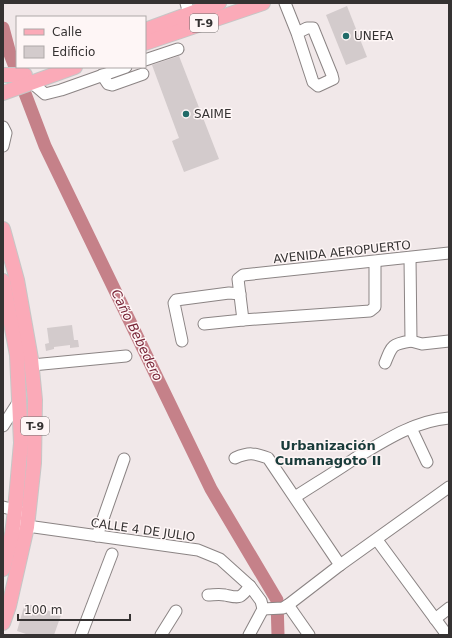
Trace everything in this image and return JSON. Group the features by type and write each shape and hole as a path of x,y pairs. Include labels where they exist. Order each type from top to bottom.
{"main road":[{"name":"T-9","path":"146,29 187,8 219,3"},
{"name":"T-9","path":"146,43 263,3"},
{"path":"28,80 46,68"},
{"path":"6,89 28,80 71,68"},
{"name":"T-9","path":"3,229 17,280 32,365 35,400 34,455 18,514 13,525 3,568"},
{"name":"T-9","path":"3,281 5,303 17,355 21,443 18,514 9,606 3,622"}],"street":[{"path":"285,3 297,33 313,82 318,86 332,79 332,75 313,28 307,28 297,33"},
{"path":"146,60 178,49"},
{"path":"28,80 40,92 45,94 61,90 123,68"},
{"path":"102,76 108,84 112,85 143,74"},
{"path":"3,127 6,133 3,146"},
{"name":"AVENIDA AEROPUERTO","path":"240,294 238,279 243,275 449,253"},
{"path":"410,258 411,341"},
{"path":"204,324 370,311 375,307 375,262"},
{"path":"182,341 175,311 174,303 176,300 229,293 240,294 243,320"},
{"path":"385,363 390,350 396,343 411,341 422,344 449,342"},
{"path":"32,365 126,356"},
{"path":"5,419 20,401"},
{"path":"295,497 390,438 411,428 437,419 449,418"},
{"path":"411,428 427,462"},
{"path":"235,458 247,453 258,454 268,458 340,565"},
{"path":"97,536 124,459"},
{"path":"251,634 263,609 286,606 340,565 377,540 449,487"},
{"name":"CALLE 4 DE JULIO","path":"18,514 97,536 198,550 220,560 250,586 261,601 263,609"},
{"path":"377,540 446,635"},
{"path":"82,635 112,554"},
{"path":"208,595 239,598 244,595 250,586"},
{"path":"286,606 309,635"},
{"path":"435,619 449,608"},
{"path":"161,635 176,611"}],"building":[{"name":"UNEFA","path":"347,6 367,57 346,65 326,15"},
{"name":"SAIME","path":"179,56 219,159 184,172 172,141 179,138 152,65"},
{"path":"72,325 74,340 78,340 79,347 70,348 70,345 54,347 54,349 46,351 45,344 49,343 47,328"},
{"path":"25,603 61,615 54,635 29,635 17,631"}],"waterway":[{"name":"Caño Bebedero","path":"3,28 10,54 45,146 211,489 277,600 278,635"}],"place":[{"name":"UNEFA","path":"346,36"},
{"name":"SAIME","path":"186,114"}],"district":[{"name":"Urbanización Cumanagoto II","path":"328,452"}]}
